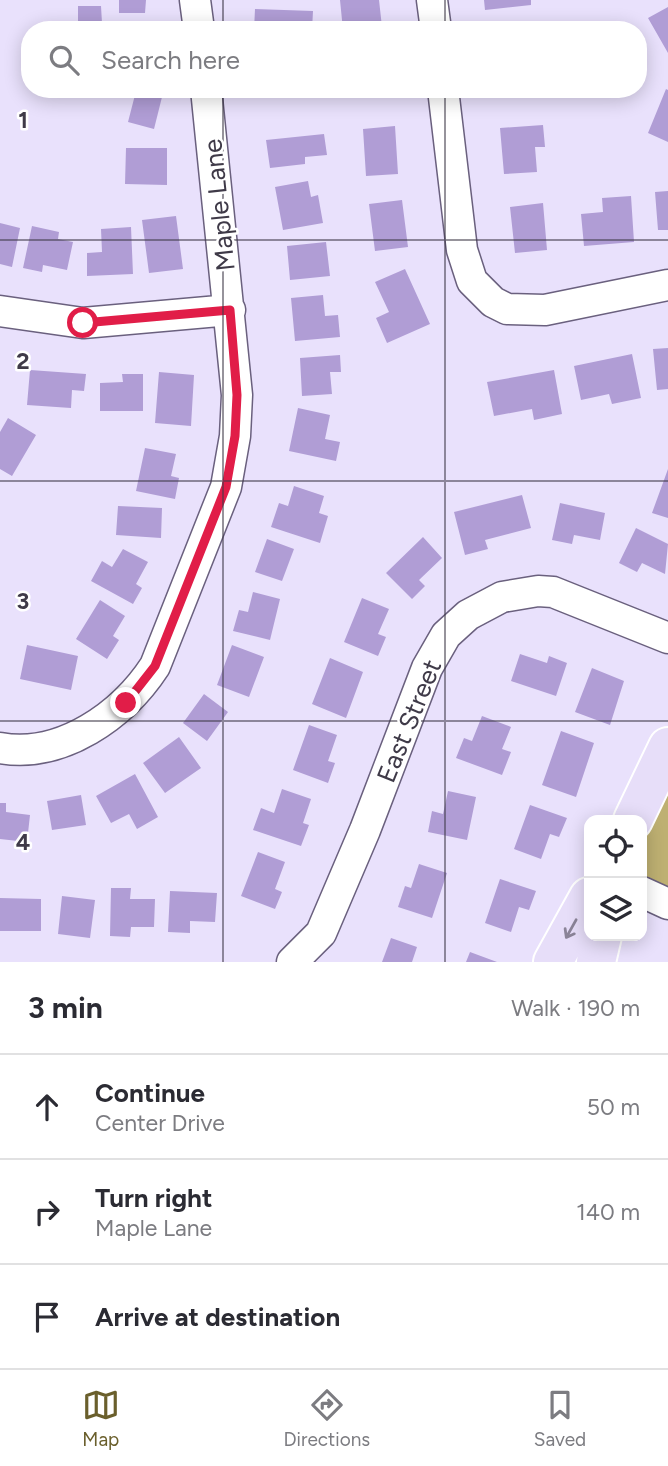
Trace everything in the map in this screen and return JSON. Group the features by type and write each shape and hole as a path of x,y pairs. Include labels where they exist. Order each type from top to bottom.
{"main road":[{"path":"636,815 668,747"},
{"path":"553,962 584,906"},
{"path":"596,962 600,941"}],"street":[{"path":"195,0 198,21"},
{"path":"432,0 435,21"},
{"name":"Maple Lane","path":"0,748 37,748 76,736 126,703 155,666 226,487 235,436 237,395 215,98"},
{"path":"444,98 462,250 472,281 493,302 507,309 545,310 668,285"},
{"path":"0,312 83,323 230,310"},
{"name":"East Street","path":"298,956 321,933 365,830 427,667 446,635 468,615 502,597 538,590 553,592 668,638"},
{"path":"647,894 668,904"}],"shaded area":[{"path":"668,747 668,904 647,894 647,815 644,815"}],"building":[{"path":"119,0 146,0 145,13 119,13"},
{"path":"340,0 379,0 381,21 342,21"},
{"path":"484,0 531,0 531,5 485,10"},
{"path":"78,6 101,6 102,21 78,21"},
{"path":"668,7 668,53 648,18"},
{"path":"255,9 313,11 312,21 254,21"},
{"path":"666,89 668,90 668,142 648,133"},
{"path":"134,98 162,98 154,129 128,122"},
{"path":"543,125 545,147 535,147 537,172 504,174 500,128"},
{"path":"395,126 398,174 366,176 363,129"},
{"path":"324,134 327,155 305,157 305,164 270,168 266,140"},
{"path":"126,148 167,148 167,185 125,184"},
{"path":"308,181 311,197 318,195 323,223 283,230 275,187"},
{"path":"668,191 668,230 658,230 655,192"},
{"path":"631,196 634,242 584,246 581,214 603,212 602,198"},
{"path":"402,200 408,247 375,251 369,204"},
{"path":"543,203 547,250 515,253 510,207"},
{"path":"176,216 183,269 149,273 142,220"},
{"path":"0,223 20,228 12,267 0,264"},
{"path":"32,226 59,232 58,239 73,242 67,270 43,265 42,272 23,268"},
{"path":"131,227 133,274 87,276 87,253 102,252 101,229"},
{"path":"326,242 330,276 290,280 287,246"},
{"path":"405,269 430,324 387,343 376,318 389,312 375,282"},
{"path":"323,295 325,316 338,315 340,337 295,341 291,298"},
{"path":"668,348 668,389 657,390 653,349"},
{"path":"632,354 641,398 612,404 609,394 581,400 574,366"},
{"path":"340,355 341,372 330,372 332,394 302,396 300,358"},
{"path":"30,370 86,374 84,391 72,390 71,408 27,405"},
{"path":"554,370 562,414 534,420 532,409 494,416 487,382"},
{"path":"159,372 194,375 191,426 155,423"},
{"path":"122,374 143,374 143,411 100,411 100,383 123,382"},
{"path":"298,408 330,415 325,439 340,442 336,461 289,451"},
{"path":"8,418 36,435 12,476 0,469 0,432"},
{"path":"145,448 176,454 171,476 179,478 175,499 136,491"},
{"path":"668,469 668,518 652,513"},
{"path":"294,486 324,496 319,513 328,516 320,543 271,527 279,503 288,506"},
{"path":"522,495 531,528 485,540 488,549 465,555 454,512"},
{"path":"560,503 605,513 600,540 574,535 572,544 552,540"},
{"path":"118,506 162,508 161,538 116,535"},
{"path":"636,528 668,544 665,574 642,563 637,572 619,563"},
{"path":"423,537 442,558 419,580 425,586 412,599 386,573"},
{"path":"267,539 294,549 282,581 255,572"},
{"path":"123,549 148,562 136,584 142,588 133,604 91,581 102,561 112,567"},
{"path":"253,592 280,599 270,640 233,631 239,610 248,612"},
{"path":"362,598 389,609 378,634 386,637 378,656 344,642"},
{"path":"100,600 125,616 113,636 119,640 107,659 76,639"},
{"path":"27,645 78,656 71,690 20,679"},
{"path":"232,645 264,657 249,697 217,685"},
{"path":"520,654 547,663 549,656 567,663 556,696 511,681"},
{"path":"330,658 363,672 346,718 312,704"},
{"path":"592,668 624,681 610,725 575,712"},
{"path":"204,694 228,712 207,741 183,723"},
{"path":"482,716 511,727 502,749 511,752 502,775 456,758 464,738 472,741"},
{"path":"309,725 337,735 328,761 335,763 328,783 293,770"},
{"path":"561,731 594,743 576,797 542,785"},
{"path":"179,737 201,768 165,793 143,763"},
{"path":"135,774 158,817 137,829 129,814 111,823 96,796"},
{"path":"282,789 311,799 303,823 309,825 301,846 253,830 261,808 274,813"},
{"path":"448,791 476,797 467,840 428,832 432,811 443,814"},
{"path":"81,795 86,825 52,830 47,801"},
{"path":"0,803 6,803 6,812 30,815 27,842 0,839"},
{"path":"530,805 567,818 559,837 550,834 541,859 514,849"},
{"path":"258,852 285,862 275,889 282,892 275,909 241,896"},
{"path":"419,864 447,873 432,918 398,907 405,886 411,888"},
{"path":"500,879 536,891 529,910 519,907 511,932 485,923"},
{"path":"111,888 131,888 130,899 155,899 154,927 131,927 130,937 110,936"},
{"path":"170,891 217,893 215,922 190,921 190,933 168,932"},
{"path":"62,896 95,900 90,938 58,934"},
{"path":"0,898 41,899 41,931 0,931"},
{"path":"391,938 417,947 412,962 382,962"},
{"path":"470,952 497,962 466,962"}],"route":[{"path":"83,323 230,310 237,395 235,436 226,487 212,528 155,666 144,684 126,703"}]}
